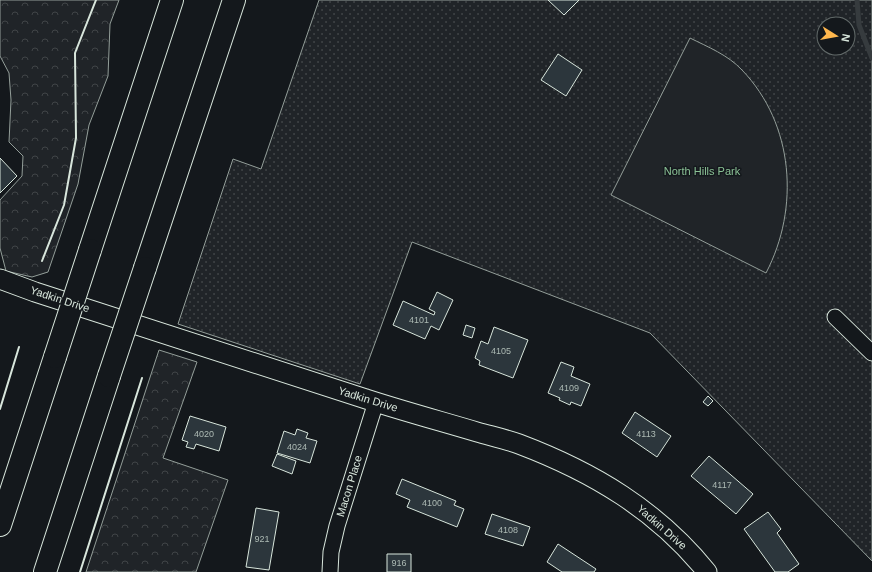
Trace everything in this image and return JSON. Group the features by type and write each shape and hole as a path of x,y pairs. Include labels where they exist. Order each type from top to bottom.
{"highway":[{"path":"0,525 172,0"},
{"path":"46,572 234,0"}],"street":[{"name":"Yadkin Drive","path":"0,279 35,292 376,402 519,444 555,459 589,476 611,488 652,516 692,554 706,572"},
{"path":"836,317 872,353"},
{"name":"Macon Place","path":"330,572 331,552 338,526 376,402"}],"green space":[{"path":"0,0 119,0 110,24 108,76 89,125 78,184 48,272 32,277 6,271 0,248 0,200 22,176 23,156 9,142 11,100 9,73 0,56"},
{"name":"North Hills Park","path":"319,0 872,0 872,561 650,333 412,242 360,384 178,324 233,159 261,169"},
{"path":"690,38 724,56 742,70 759,92 772,115 781,141 786,167 787,194 784,221 777,248 766,273 611,195"},
{"path":"159,350 197,362 163,458 228,480 196,572 86,572"}],"building":[{"path":"548,0 579,0 564,15"},
{"path":"558,54 582,70 566,96 541,80"},
{"path":"0,158 17,176 0,193"},
{"path":"437,292 453,300 439,330 431,326 425,339 393,325 403,301 434,315 435,312 429,309"},
{"path":"466,325 475,328 472,338 463,335"},
{"path":"494,327 528,340 513,378 479,365 480,361 475,358 481,341 488,344"},
{"path":"561,362 574,367 571,376 590,384 581,406 571,402 570,405 559,400 560,398 548,393"},
{"path":"708,396 713,401 708,406 703,402"},
{"path":"635,412 671,436 657,457 622,433"},
{"path":"190,416 226,427 219,451 196,444 194,449 186,447 188,442 182,440"},
{"path":"297,429 308,433 306,438 317,441 310,463 277,453 284,431 295,435"},
{"path":"277,454 296,461 292,474 272,466"},
{"path":"709,456 753,494 736,514 691,476"},
{"path":"402,479 456,501 454,505 464,509 457,527 407,507 410,500 396,494"},
{"path":"256,508 279,512 269,570 246,567"},
{"path":"768,512 781,529 777,533 799,564 788,572 775,572 744,529"},
{"path":"492,514 530,527 523,546 485,534"},
{"path":"558,544 596,569 594,572 562,572 547,562"},
{"path":"387,554 411,554 411,572 387,572"}],"waterway":[{"path":"857,0 859,25 872,58"}],"wall":[{"path":"42,261 64,205 76,138 75,53 96,0"},
{"path":"0,409 19,347"},
{"path":"80,572 142,378"}]}
